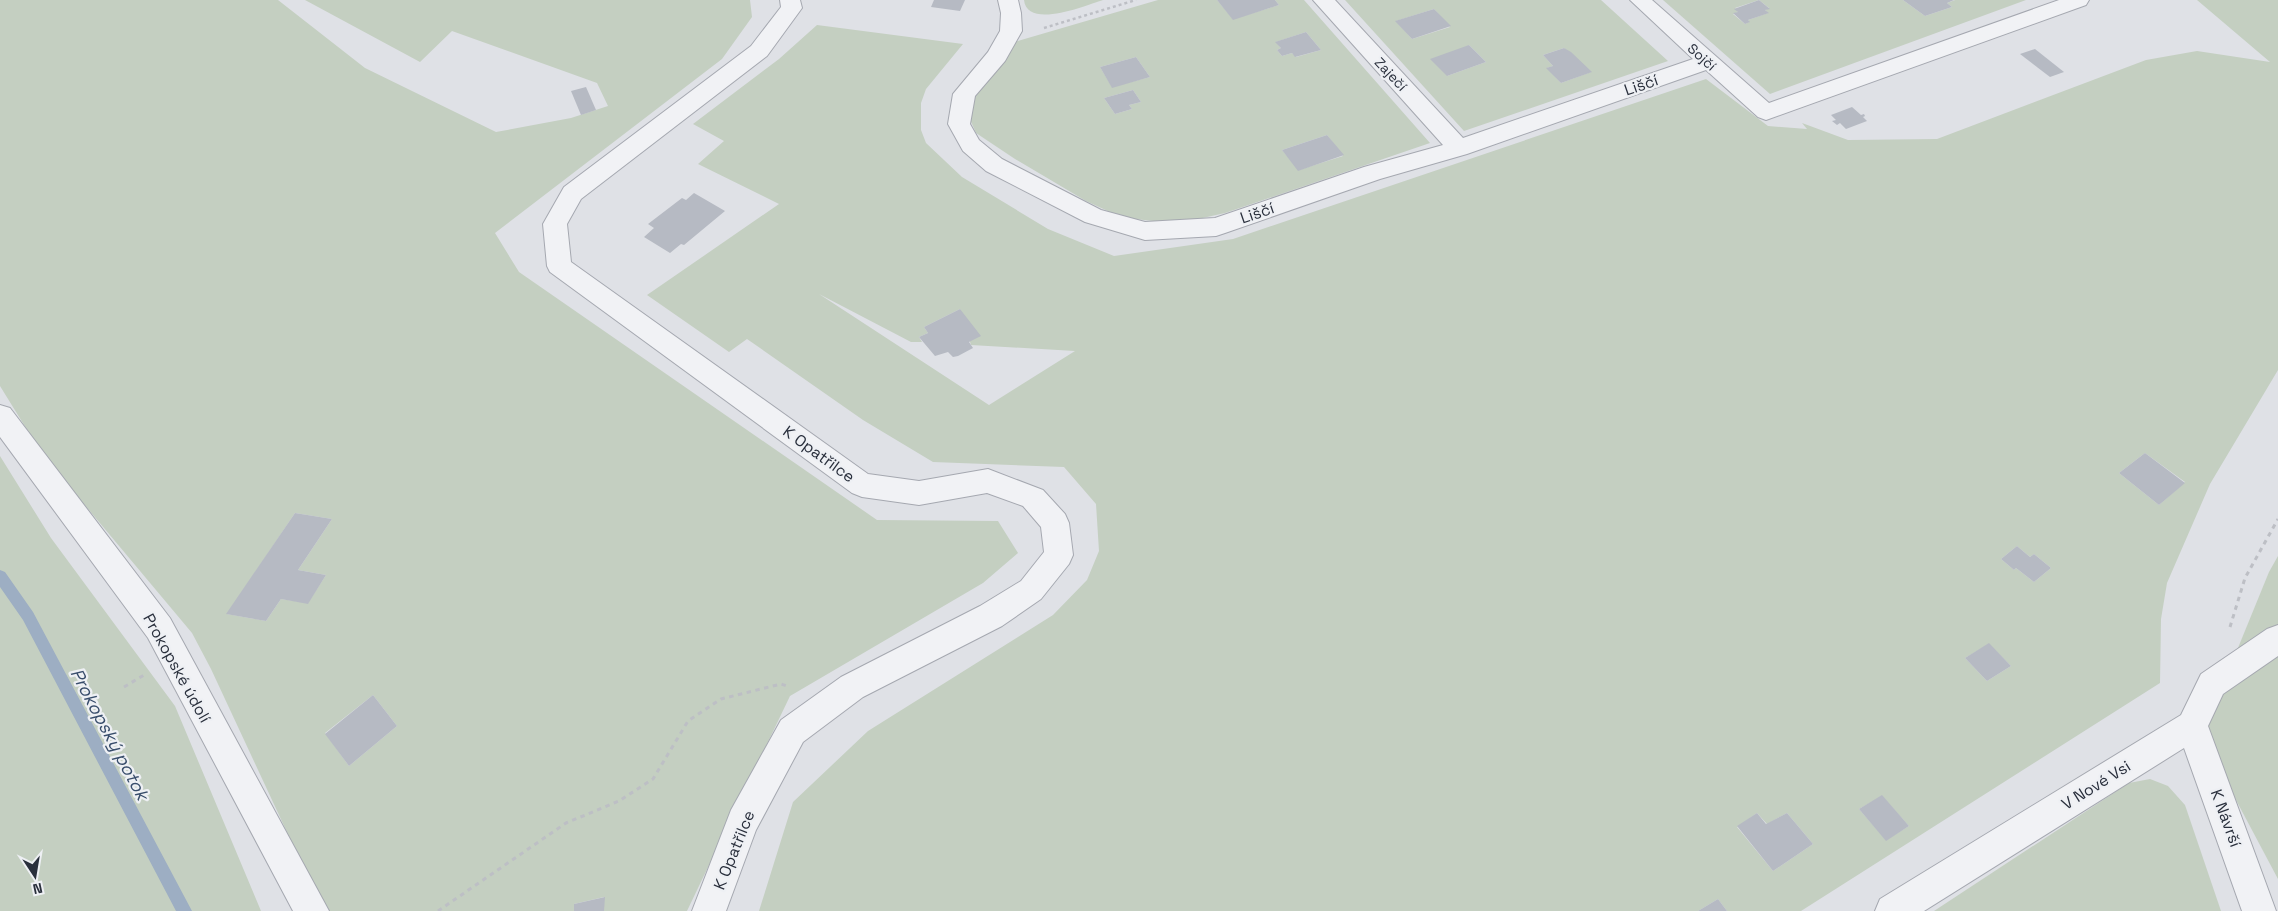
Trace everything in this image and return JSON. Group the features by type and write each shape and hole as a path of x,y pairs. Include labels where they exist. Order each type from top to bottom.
{"street":[{"name":"K Opatřilce","path":"710,911 743,822 792,731 852,687 992,616 1031,590 1059,555 1055,523 1032,498 988,481 919,493 862,485 559,266 555,224 572,193 760,51 792,8 790,0"},
{"path":"1008,0 1011,13 1011,31"},
{"name":"Zaječí","path":"1323,0 1459,148"},
{"name":"Sojčí","path":"1640,0 1707,62 1766,112 2079,0"},
{"name":"Liščí","path":"1011,31 997,56 964,94 959,124 971,145 994,165 1093,216 1145,231 1216,227 1372,172 1459,148 1707,62"},
{"name":"Prokopské údolí","path":"0,416 159,628 312,911"},
{"path":"2192,726 2212,684 2278,638"},
{"name":"V Nové Vsi","path":"1892,911 2192,726"},
{"name":"K Návrší","path":"2192,726 2259,911"}],"path":[{"path":"1011,31 1035,30 1136,0"},
{"path":"2212,684 2245,578 2278,519"},
{"path":"438,911 566,823 619,801 653,779 688,721 721,699 781,684 830,703"}],"green space":[{"path":"0,0 278,0 365,68 496,132 571,118 608,106 597,83 452,31 420,62 305,0 750,0 752,17 722,59 495,233 519,272 877,520 998,521 1018,553 983,583 790,696 687,911 604,911 604,897 574,904 574,911 329,911 306,873 211,669 192,633 42,454 0,386","holes":["295,513 332,519 298,570 326,575 308,603 281,599 266,621 227,614","373,695 397,726 349,766 325,733"]},
{"path":"1024,0 1103,0 1072,10 1046,15 1035,13 1028,9"},
{"path":"1158,0 1217,0 1233,19 1279,5 1275,0 1304,0 1430,143 1225,213 1189,221 1162,222 1135,219 1110,212 1086,201 1015,159 976,133 969,117 972,99 1014,42","holes":["1306,32 1321,50 1296,57 1292,53 1282,56 1277,50 1281,48 1276,42","1136,57 1150,77 1112,87 1100,67","1133,90 1141,102 1129,105 1132,109 1115,114 1104,98","1327,135 1343,156 1299,170 1282,150"]},
{"path":"1345,0 1601,0 1668,61 1464,131","holes":["1434,9 1450,27 1412,39 1396,21","1469,45 1486,62 1447,76","1564,48 1591,72 1561,83 1547,68 1553,66 1543,55"]},
{"path":"1663,0 1759,0 1903,0 1925,16 1952,7 1947,3 1955,0 2026,0 1770,94","holes":["1759,0 1769,8 1765,10 1768,13 1748,20 1749,22 1745,24 1733,14 1738,12 1735,8"]},
{"path":"2197,0 2278,0 2278,370 2210,484 2167,583 2161,619 2160,683 1801,911 1727,911 1718,899 1698,911 759,911 793,802 868,731 1053,615 1087,580 1099,551 1096,504 1064,467 933,462 863,420 747,339 729,352 647,295 779,204 698,164 724,141 693,124 779,59 817,25 963,44 926,89 921,103 921,130 926,143 962,177 1048,229 1114,256 1233,239 1706,79 1768,126 1807,129 1802,123 1848,140 1937,139 2146,60 2197,51 2270,62","holes":["819,294 911,342 922,342 919,337 928,333 924,327 960,309 971,345 1075,351 989,405","2145,453 2185,482 2159,505 2119,473","2017,546 2030,557 2034,554 2051,568 2034,582 2016,568 2014,570 2001,559","1989,644 2011,666 1987,681 1965,658","1882,796 1909,826 1886,840 1859,809","1757,813 1767,824 1787,813 1813,844 1773,871 1737,827"]},
{"path":"0,456 51,538 175,706 261,911 0,911"},
{"path":"2278,556 2278,879 2202,736 2269,572"},
{"path":"2150,779 2168,786 2185,805 2221,911 1934,911 2129,783"}],"building":[{"path":"934,0 965,0 960,11 931,7"},
{"path":"1217,0 1275,0 1279,5 1233,20"},
{"path":"1759,0 1770,9 1765,10 1769,13 1748,20 1750,22 1745,24 1733,13 1738,12 1734,9"},
{"path":"1903,0 1954,0 1947,3 1952,7 1925,16"},
{"path":"1434,9 1451,26 1412,39 1395,21"},
{"path":"1306,32 1321,50 1295,57 1292,53 1282,56 1277,50 1281,48 1275,42"},
{"path":"1469,45 1486,62 1447,76 1430,59"},
{"path":"1564,48 1571,52 1592,72 1561,83 1546,68 1553,66 1543,55"},
{"path":"2035,49 2064,72 2050,77 2020,54"},
{"path":"1136,57 1150,77 1112,88 1100,67"},
{"path":"586,87 596,110 581,115 571,91"},
{"path":"1133,90 1141,102 1129,105 1132,109 1115,114 1104,98"},
{"path":"1852,107 1861,115 1864,114 1865,116 1863,117 1867,121 1846,129 1840,123 1837,125 1832,121 1836,120 1831,115"},
{"path":"1327,135 1344,155 1298,171 1282,150"},
{"path":"694,193 725,211 684,245 681,244 670,253 644,237 654,228 648,224 682,198 686,200"},
{"path":"960,309 981,336 969,342 973,348 958,356 953,357 948,352 935,356 919,337 928,333 924,327"},
{"path":"2145,453 2185,483 2159,505 2119,473"},
{"path":"295,513 332,519 298,570 326,575 308,604 281,599 266,621 226,614"},
{"path":"2017,546 2030,557 2034,554 2051,568 2034,582 2016,568 2014,570 2001,559"},
{"path":"1989,643 2011,666 1987,681 1965,658"},
{"path":"373,695 397,726 349,766 325,734"},
{"path":"1882,795 1909,826 1886,841 1859,809"},
{"path":"1757,813 1766,824 1787,813 1813,844 1773,871 1737,826"},
{"path":"605,897 604,911 574,911 574,904"},
{"path":"1718,899 1727,911 1698,911"}],"waterway":[{"name":"Prokopský potok","path":"0,576 28,616 184,911"}]}
